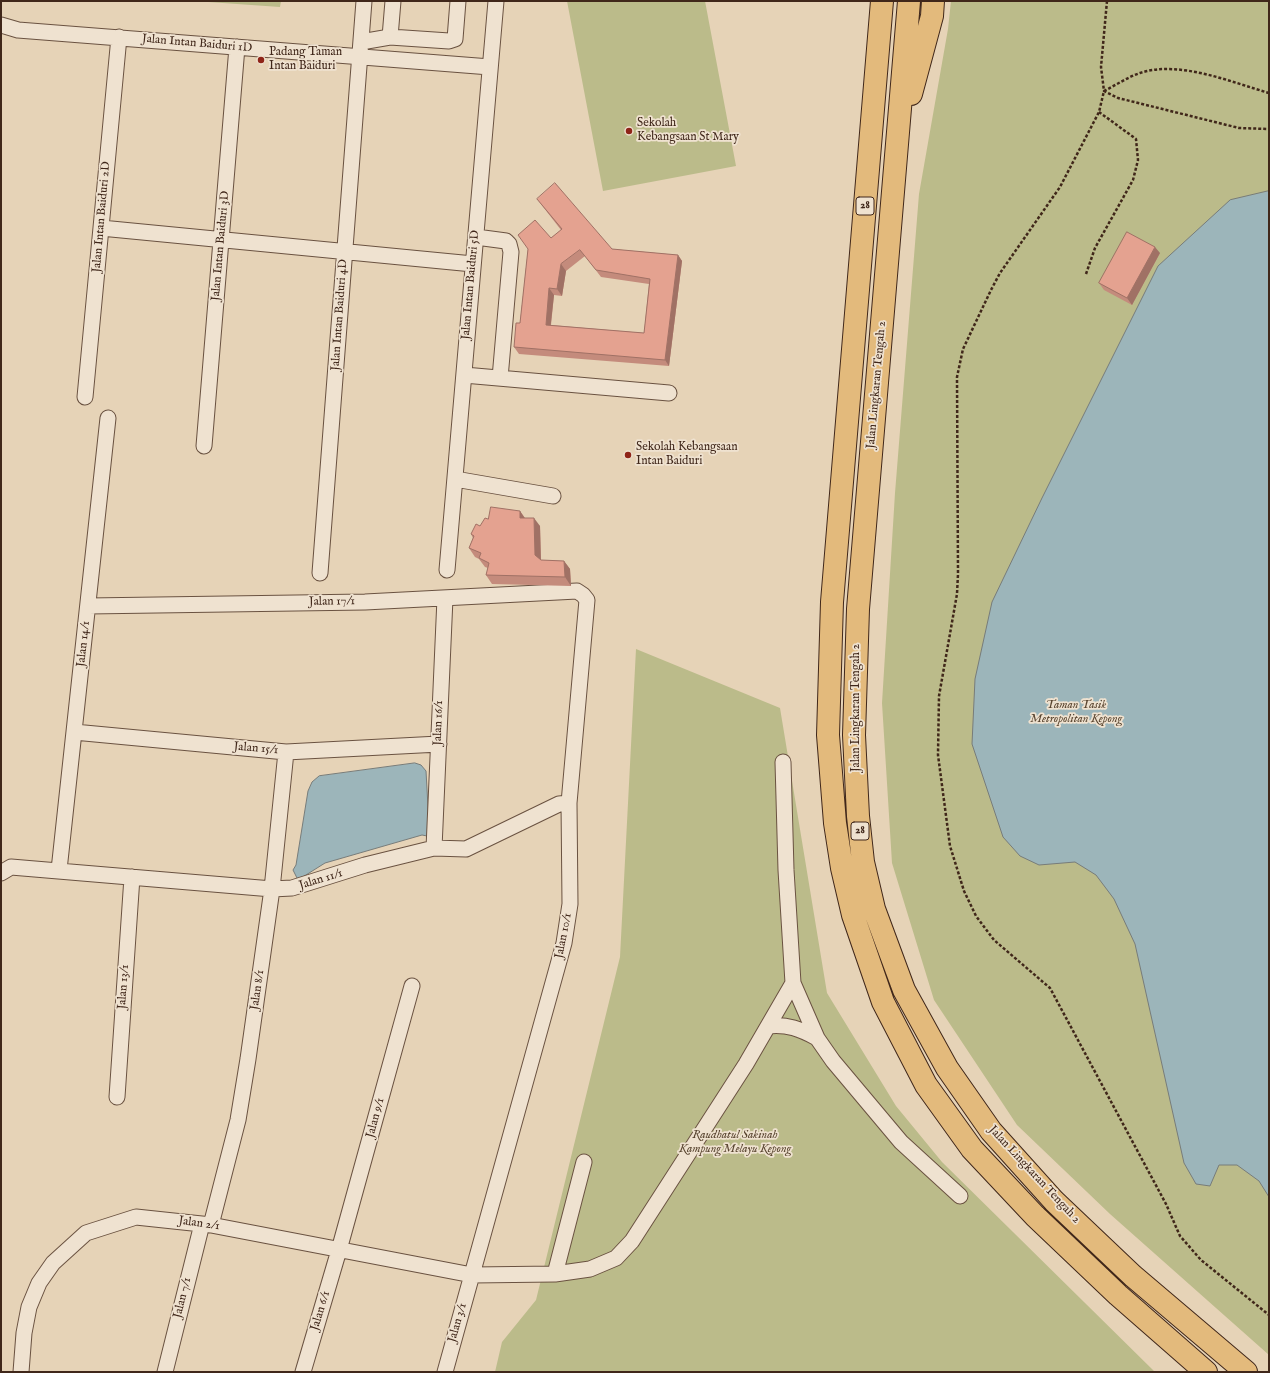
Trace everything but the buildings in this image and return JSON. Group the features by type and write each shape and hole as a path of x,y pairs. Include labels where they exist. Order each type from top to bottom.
{"highway":[{"name":"Jalan Lingkaran Tengah 2","path":"882,1 832,610 828,735 836,830 852,915 886,1009 926,1084 972,1149 1035,1216 1118,1294 1206,1372"},
{"name":"Jalan Lingkaran Tengah 2","path":"909,1 858,609 854,735 858,816 862,854 874,909 904,990 947,1068 991,1131 1054,1200 1133,1276 1246,1372"},
{"path":"896,151 932,16 933,1"}],"street":[{"name":"Jalan Intan Baiduri 4D","path":"320,573 364,1"},
{"path":"390,37 393,1"},
{"path":"361,49 390,37 449,41 455,39 458,1"},
{"name":"Jalan Intan Baiduri 5D","path":"447,570 496,1"},
{"name":"Jalan Intan Baiduri 1D","path":"1,25 18,30 237,47 361,49 490,67"},
{"name":"Jalan Intan Baiduri 2D","path":"85,397 119,37"},
{"name":"Jalan Intan Baiduri 3D","path":"204,446 237,47"},
{"path":"101,228 473,264"},
{"path":"476,237 506,241 510,244 511,252 500,378"},
{"path":"464,375 669,393"},
{"name":"Jalan 14/1","path":"59,870 108,418"},
{"path":"455,479 553,496"},
{"name":"Jalan 17/1","path":"88,606 365,602 577,591"},
{"name":"Jalan 10/1","path":"472,1275 564,944 570,904 569,803 587,600 577,591"},
{"name":"Jalan 16/1","path":"434,848 445,598"},
{"name":"Jalan 15/1","path":"74,732 286,752 439,744"},
{"name":"Jalan 8/1","path":"207,1225 238,1120 272,889 286,752"},
{"path":"783,762 786,870 793,983 818,1038 834,1061 901,1142 960,1196"},
{"name":"Jalan 11/1","path":"1,873 11,867 272,889 292,888 365,866 434,848 450,848 457,850 466,849 558,804 569,803"},
{"name":"Jalan 13/1","path":"117,1097 132,877"},
{"name":"Jalan 2/1","path":"21,1372 29,1307 38,1283 53,1263 86,1233 136,1217 207,1225 472,1275 556,1274 590,1269 616,1258 632,1241 746,1064 793,983"},
{"name":"Jalan 9/1","path":"339,1250 412,986"},
{"path":"768,1026 782,1024 797,1027 818,1038"},
{"path":"556,1274 584,1162"},
{"name":"Jalan 7/1","path":"165,1372 207,1225"},
{"name":"Jalan 6/1","path":"303,1372 339,1250"},
{"name":"Jalan 3/1","path":"445,1372 472,1275"}],"path":[{"path":"1107,1 1101,67 1104,91 1099,112 1060,188 1000,273 963,349 957,377 957,594 939,696 938,755 950,846 964,891 976,916 994,940 1050,988 1166,1204 1180,1236 1202,1260 1269,1315"},
{"path":"1104,91 1140,73 1163,69 1190,71 1269,93"},
{"path":"1104,91 1118,98 1239,128 1269,129"},
{"path":"1086,274 1096,248 1133,180 1138,160 1136,139 1099,112"}],"green space":[{"path":"194,1 281,1 280,7"},
{"path":"567,1 705,1 736,166 603,191"},
{"name":"Taman Tasik Metropolitan Kepong","path":"951,1 1269,1 1269,1355 1110,1214 1017,1125 934,1000 892,863 882,703 895,493 919,194 948,29"},
{"name":"Raudhatul Sakinah Kampung Melayu Kepong","path":"636,649 780,708 827,993 896,1106 942,1162 1155,1372 495,1372 502,1342 536,1300 620,957"}],"water":[{"path":"1269,191 1269,1197 1259,1181 1237,1165 1219,1165 1210,1186 1196,1184 1184,1163 1135,944 1114,899 1096,875 1075,862 1039,865 1020,856 1003,837 972,744 975,679 992,602 1042,498 1158,266 1230,200"},
{"path":"415,763 421,765 426,771 429,825 427,836 422,835 325,863 298,880 293,870 296,865 308,791 312,782 319,776"}],"place":[{"name":"Padang Taman Intan Baiduri","path":"261,60"},
{"name":"Sekolah Kebangsaan St Mary","path":"629,131"},
{"name":"Sekolah Kebangsaan Intan Baiduri","path":"628,455"}]}
